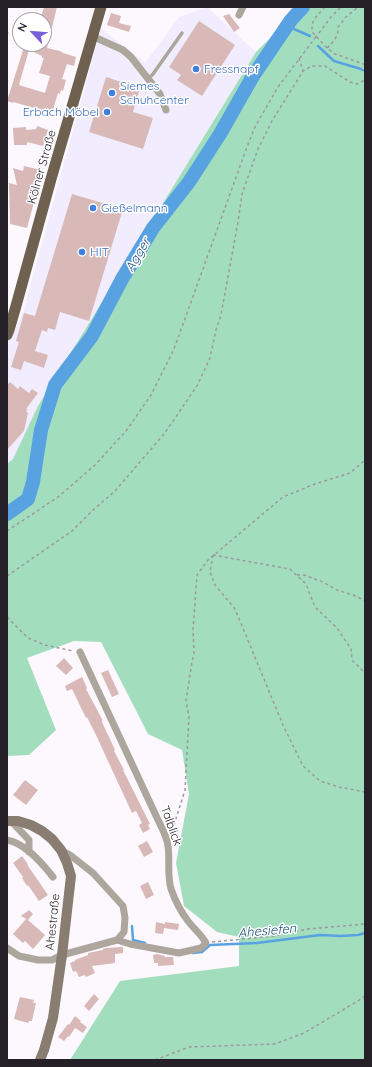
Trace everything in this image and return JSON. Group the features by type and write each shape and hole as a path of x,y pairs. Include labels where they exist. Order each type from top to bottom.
{"main road":[{"name":"Kölner Straße","path":"7,335 15,312 101,7"},
{"name":"Ahestraße","path":"9,821 18,821 31,825 52,839 61,850 71,876 53,1018 40,1060"}],"street":[{"path":"239,15 243,7"},
{"path":"92,36 123,50 131,56 160,94 166,110"},
{"name":"Talblick","path":"80,652 168,844 169,878 172,890 180,908 206,943"},
{"path":"9,821 29,840 29,852"},
{"path":"7,840 15,841 29,852 53,877"},
{"path":"61,850 93,873 123,906 125,918 124,932 117,940"},
{"path":"7,948 19,956 38,960 52,960 62,954 117,940 130,944 179,953 201,948 206,943"}],"lane":[{"path":"148,79 182,33"}],"path":[{"path":"325,7 315,18 312,24 313,33 335,54 365,65"},
{"path":"7,531 58,497 95,465 126,432 151,395 174,349 247,147 256,127 278,87 331,17 341,7"},
{"path":"327,48 334,41 338,27 346,17 358,7"},
{"path":"299,58 303,71"},
{"path":"7,576 72,531 115,491 164,434 197,386 210,358 221,315 242,194 258,149 272,121 303,71 312,66 325,66 350,82 357,84 365,80"},
{"path":"168,844 176,814 185,790 188,717 186,700 194,653 193,630 197,575 208,560 283,497 315,484 350,473 365,459"},
{"path":"214,555 290,568 306,584 316,607 337,628 351,649 352,660 365,673"},
{"path":"214,555 210,572 215,585 234,609 283,725 303,766 320,781 339,788 365,792"},
{"path":"297,575 304,575 323,582 336,590 356,596 365,601"},
{"path":"7,617 28,638 45,645 80,652"},
{"path":"206,943 274,936 308,929 365,924"},
{"path":"155,1060 189,1047 275,1044 304,1033 365,996"}],"shaded area":[{"path":"207,7 256,52 83,333 13,459 7,464 7,347 23,312 101,28 145,63 179,17"}],"green space":[{"path":"301,7 365,7 365,1060 70,1060 120,981 239,966 239,937 217,932 184,906 176,863 189,794 182,750 148,734 101,642 74,641 27,658 56,730 29,755 7,756 7,464 13,459 38,406 256,52"}],"building":[{"path":"44,7 57,7 52,28 52,12 42,12"},
{"path":"111,13 121,16 119,23 131,26 129,32 107,25"},
{"path":"229,14 240,28 234,32 223,16"},
{"path":"199,21 235,45 202,96 177,80 181,75 169,67"},
{"path":"52,49 76,57 74,66 67,64 62,79 66,80 63,91 61,90 60,94 58,93 52,113 7,101 22,52 28,52 19,85 45,93 50,76 39,73 44,58 33,52 52,52"},
{"path":"106,77 140,88 133,112 153,118 143,149 89,132"},
{"path":"37,126 48,130 43,146 27,142 27,145 14,145 13,128 26,127 26,130 36,129"},
{"path":"24,166 41,170 27,228 10,224 9,183 17,185 13,168 23,171"},
{"name":"HIT","path":"72,194 123,209 89,321 60,312 55,330 48,328 47,332 42,330 35,351 48,355 44,368 24,361 21,370 11,367 19,342 16,341 24,313 35,316"},
{"path":"10,382 18,389 20,386 29,393 32,389 38,393 26,409 28,409 26,411 28,413 24,431 7,450 7,385"},
{"path":"64,658 73,668 66,675 56,666"},
{"path":"108,670 119,694 112,697 101,673"},
{"path":"82,677 87,688 86,689 102,719 115,750 114,751 150,824 148,825 150,829 143,833 139,825 142,823 136,811 132,813 87,717 86,718 72,689 67,691 65,686"},
{"path":"25,780 38,790 26,805 13,795"},
{"path":"147,841 153,852 144,857 138,846"},
{"path":"22,856 48,895 39,901 28,885 27,886 22,878 23,877 13,863"},
{"path":"148,882 154,895 146,899 140,886"},
{"path":"29,910 33,914 28,920 45,935 33,949 25,941 23,943 13,934 26,919 21,916"},
{"path":"156,922 165,924 165,922 179,924 178,930 164,928 163,934 155,933"},
{"path":"123,947 123,953 115,954 115,963 92,966 95,973 86,977 85,975 79,977 76,971 73,972 70,963 88,955 88,953 106,948"},
{"path":"157,954 165,957 173,957 174,965 158,966 158,963 154,963 153,955"},
{"path":"94,994 99,999 89,1011 84,1006"},
{"path":"20,997 34,1000 33,1003 36,1003 32,1021 29,1021 28,1023 14,1019"},
{"path":"75,1016 87,1027 83,1033 75,1028 69,1037 68,1036 64,1041 58,1037"}],"waterway":[{"name":"Agger","path":"7,514 28,499 33,482 41,430 55,385 92,336 122,279 153,228 189,182 220,134 253,76 291,20 303,7"},
{"path":"287,26 310,36"},
{"path":"318,46 334,61 365,71"},
{"name":"Ahesiefen","path":"132,926 133,940 145,943"},
{"name":"Ahesiefen","path":"193,953 202,952 210,945 257,943 320,935 341,936 365,933"}],"place":[{"name":"Fressnapf","path":"196,69"},
{"name":"Siemes Schuhcenter","path":"112,93"},
{"name":"Erbach Möbel","path":"107,112"},
{"name":"Gießelmann","path":"93,208"},
{"name":"HIT","path":"82,252"}]}
